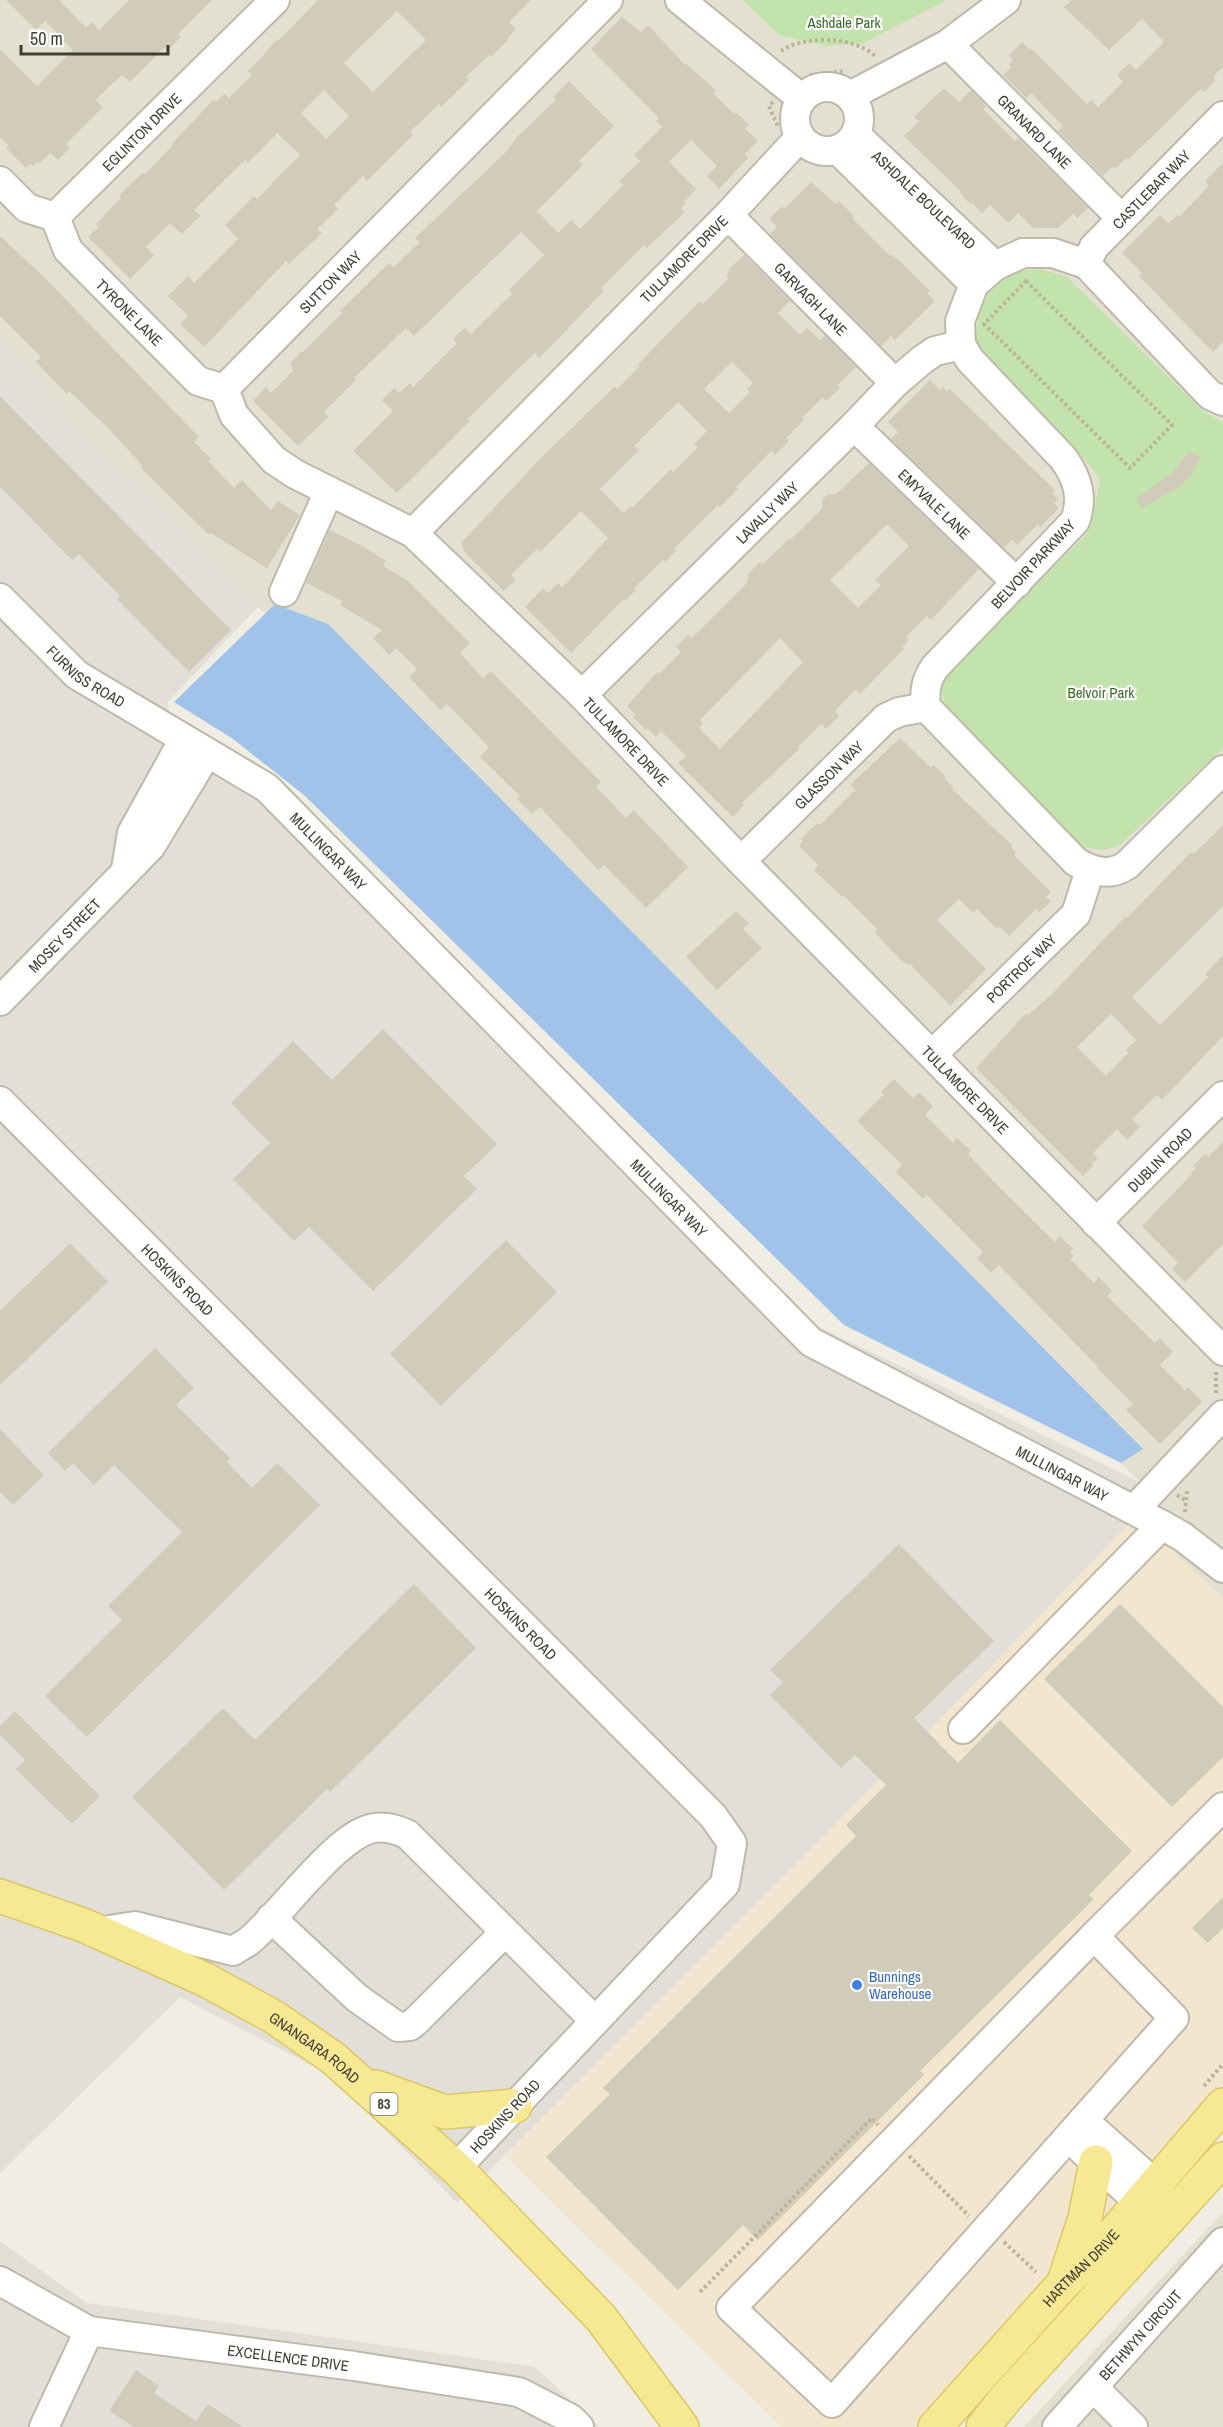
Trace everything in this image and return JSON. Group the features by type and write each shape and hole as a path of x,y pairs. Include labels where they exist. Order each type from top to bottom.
{"main road":[{"name":"GNANGARA ROAD","path":"0,1896 97,1932 206,1980 274,2017 333,2058 456,2168 601,2318 682,2427"},
{"path":"357,2080 444,2112 514,2106"},
{"name":"HARTMAN DRIVE","path":"935,2427 1063,2284 1102,2247 1223,2105"},
{"path":"983,2427 1006,2398 1223,2159"},
{"path":"1063,2284 1085,2218 1096,2162"}],"street":[{"name":"EGLINTON DRIVE","path":"55,217 275,0"},
{"name":"SUTTON WAY","path":"224,388 608,0"},
{"path":"680,0 802,99"},
{"path":"850,96 948,44 1006,0"},
{"name":"GRANARD LANE","path":"948,44 1121,218"},
{"path":"820,87 832,87 850,96 860,116 847,142 827,152 816,150 800,137 795,127 795,116 802,99 820,87"},
{"name":"CASTLEBAR WAY","path":"1086,264 1094,247 1223,116"},
{"name":"TULLAMORE DRIVE","path":"800,137 728,215 413,533 582,694 741,861 1223,1351"},
{"name":"ASHDALE BOULEVARD","path":"847,142 984,275"},
{"path":"0,181 27,208 55,217"},
{"name":"GARVAGH LANE","path":"728,215 895,383"},
{"name":"TYRONE LANE","path":"55,217 68,250 198,381 224,388"},
{"path":"961,345 960,321 984,275 1023,253 1053,253 1086,264 1210,395 1223,401"},
{"name":"LAVALLY WAY","path":"582,694 895,383 935,351 961,345"},
{"name":"BELVOIR PARKWAY","path":"926,706 924,693 927,678 935,667 1075,521 1080,502 1078,484 1073,471 970,360 961,345"},
{"path":"224,388 234,415 274,460 295,474 413,533"},
{"name":"EMYVALE LANE","path":"854,426 1017,583"},
{"path":"284,592 329,491"},
{"name":"FURNISS ROAD","path":"0,598 76,675 195,746"},
{"path":"926,706 1076,862 1090,870 1105,873 1118,871 1127,865 1223,770"},
{"name":"GLASSON WAY","path":"741,861 886,718 899,712 926,706"},
{"name":"MOSEY STREET","path":"0,1001 126,868 151,846 195,746"},
{"name":"MULLINGAR WAY","path":"195,746 267,788 811,1342 1134,1510 1175,1522 1183,1537 1223,1568"},
{"name":"PORTROE WAY","path":"933,1054 1076,914 1090,870"},
{"name":"DUBLIN ROAD","path":"1096,1223 1223,1096"},
{"name":"HOSKINS ROAD","path":"0,1101 713,1816 732,1843 725,1884 456,2168"},
{"path":"1134,1510 1223,1415"},
{"path":"963,1729 1175,1522"},
{"path":"1094,1936 1174,2018 832,2403 731,2308 1094,1936 1223,1807"},
{"path":"97,1932 135,1926 233,1951 249,1941 324,1863 350,1840 374,1827 394,1829 407,1834 595,2021"},
{"path":"271,1918 357,1998 398,2027 410,2026 417,2020 505,1932"},
{"path":"1075,2129 1096,2162 1147,2193"},
{"path":"1075,2129 1147,2193 1170,2217"},
{"name":"BETHWYN CIRCUIT","path":"1058,2427 1223,2242"},
{"name":"EXCELLENCE DRIVE","path":"0,2281 89,2331 342,2364 519,2392 571,2419 579,2427"},
{"path":"44,2427 89,2331"},
{"path":"1094,2388 1133,2427"}],"path":[{"path":"775,54 791,44 807,40 856,45 869,51 878,59"},
{"path":"1026,281 1172,425 1130,468 984,324 1026,281"},
{"path":"1175,1522 1184,1509 1188,1486"}],"shaded area":[{"path":"0,0 1223,0 1223,1598 1135,1517 1140,1482 258,607 0,344"},
{"path":"0,344 258,607 168,702 170,714 264,772 819,1327 1140,1482 1135,1517 929,1731 457,2203 330,2075 180,1997 0,2173"},
{"path":"1135,1517 1223,1598 1223,2084 959,2427 781,2427 505,2156 929,1731"},
{"path":"1223,2212 1223,2427 1024,2427"},
{"path":"0,2241 87,2303 535,2367 599,2427 0,2427"}],"green space":[{"name":"Ashdale Park","path":"743,0 947,0 864,43 826,46 779,35"},
{"name":"Belvoir Park","path":"1039,269 1066,276 1201,409 1223,423 1223,748 1119,846 1104,850 1080,847 947,712 941,689 951,665 1086,535 1094,512 1100,480 1088,463 988,362 975,340 979,313 989,293 1013,272"}],"water":[{"path":"275,604 328,624 1143,1449 1121,1463 844,1325 304,795 233,739 174,702"}],"building":[{"path":"6,0 59,0 86,28 92,22 99,30 129,0 212,0 178,34 181,37 167,51 164,48 130,82 122,75 95,100 103,107 66,144 70,148 58,160 50,153 40,163 38,161 26,168 6,148 9,146 0,137 0,49 37,86 73,50 45,21 36,30"},
{"path":"318,0 531,0 509,22 516,29 509,39 466,77 469,80 441,107 439,104 410,132 413,135 367,181 363,176 334,205 338,209 317,229 322,233 289,264 286,261 204,347 180,324 188,316 168,296 188,276 194,283 238,239 225,225 254,196 257,199 300,155 277,133 248,163 245,160 194,210 200,216 182,234 170,223 146,247 154,255 130,279 88,237 99,227 96,224 121,198 119,195 143,173 145,174 213,100 216,102 224,94 229,98 252,75 248,71","holes":["397,11 426,40 373,92 344,63","324,90 349,116 326,139 301,113"]},
{"path":"1072,0 1223,0 1223,67 1214,76 1215,81 1204,92 1201,89 1128,160 1126,158 1116,168 1113,166 1103,176 1058,131 1063,126 1031,93 1026,98 1003,75 1011,67 1009,64 1013,60 1009,55 1022,42 1029,49 1031,48 1087,104 1091,100 1098,107 1123,82 1117,75 1129,63 1136,70 1164,42 1142,19 1109,50 1064,7"},
{"path":"622,17 641,32 648,25 684,64 716,90 713,93 734,114 736,112 749,125 745,129 758,141 745,154 748,158 719,189 707,176 717,166 691,140 669,162 696,189 681,208 685,212 647,248 644,245 601,288 604,291 553,344 539,358 535,353 514,373 468,419 470,421 397,493 353,451 393,411 382,400 394,388 399,393 410,383 413,387 457,343 453,339 464,328 471,334 512,294 509,290 544,255 521,232 414,336 406,328 354,378 356,380 324,412 328,417 298,446 253,401 266,387 271,393 293,371 290,363 389,263 394,267 420,242 415,238 504,154 517,137 556,100 553,97 569,81 614,126 579,161 583,165 537,211 558,233 571,220 580,229 623,185 619,181 640,161 634,155 662,127 656,121 659,118 591,49"},
{"path":"944,88 959,102 971,90 986,106 983,109 1015,141 1018,138 1088,208 1077,218 1073,214 1058,228 1033,228 1018,213 1009,223 990,205 982,213 972,203 970,204 961,192 904,136 919,121 914,117"},
{"path":"1223,163 1223,342 1213,352 1139,276 1142,273 1122,253 1160,215 1168,224 1177,215 1179,217 1209,186 1205,181"},
{"path":"811,182 836,204 839,201 854,216 852,218 890,256 891,254 904,265 930,291 927,293 935,301 895,340 891,336 881,346 770,234 777,227 769,219 782,206 784,209"},
{"path":"0,236 44,277 199,437 194,442 211,459 208,461 234,488 242,480 271,510 278,501 300,515 267,568 211,533 209,535 141,468 143,466 106,426 69,391 67,394 36,362 41,357 0,316"},
{"path":"744,255 790,301 778,313 800,335 807,328 820,340 825,336 856,367 837,386 840,388 826,401 823,397 802,418 804,420 786,438 789,441 775,455 771,451 736,487 738,489 720,507 718,505 674,549 676,551 665,562 663,560 634,588 636,590 625,601 624,599 571,653 525,607 543,588 548,593 558,583 562,588 608,538 581,511 540,552 537,549 511,575 516,580 504,591 466,554 461,543 541,458 614,387 617,389 640,366 638,364 700,301 703,304 729,278 726,275 731,270 729,269","holes":["732,362 753,383 747,389 750,392 729,413 704,389","678,402 707,431 694,444 698,447 673,472 671,469 632,508 631,506 623,513 600,489 639,450 634,446"]},
{"path":"930,380 940,390 943,387 947,391 950,389 1055,490 1052,493 1058,499 1054,503 1059,508 1040,527 1038,524 1017,545 1012,540 1004,548 891,439 898,432 888,422"},
{"path":"0,396 231,630 189,672 117,599 120,596 79,554 72,560 0,487"},
{"path":"1188,452 1201,457 1192,474 1179,487 1142,508 1136,499 1173,472"},
{"path":"869,463 979,569 931,620 927,616 906,637 909,640 902,647 904,649 860,694 856,689 835,711 839,716 826,729 821,724 798,747 800,748 742,803 744,805 733,817 678,763 686,756 661,731 656,737 648,728 646,730 633,717 636,715 627,706 657,672 659,674 681,652 676,647 688,635 692,638 748,582 746,581 749,578 747,575 760,562 762,565 822,509 822,500 828,494 836,494","holes":["887,524 909,546 875,580 881,585 858,608 830,580","780,638 803,662 720,749 699,728 703,723 700,720"]},
{"path":"330,530 386,561 383,566 407,580 470,643 460,653 483,678 491,671 601,782 596,787 626,818 634,810 688,867 646,908 604,865 598,870 540,807 532,814 517,799 520,796 480,757 489,747 447,704 440,710 409,677 417,669 396,648 389,655 373,638 382,630 340,605 343,601 306,583"},
{"path":"900,738 931,768 934,765 947,778 945,779 953,787 952,789 1012,845 1016,853 1014,855 1051,892 1046,897 1051,901 1039,913 1036,909 1009,936 999,926 997,929 977,909 973,913 959,899 937,920 986,969 950,1006 910,964 901,960 884,943 875,932 877,929 843,895 842,897 814,870 818,865 799,846 803,841 801,839 817,823 820,825 855,790 850,785"},
{"path":"1223,825 1223,906 1132,997 1160,1025 1208,977 1205,974 1223,955 1223,1036 1162,1100 1157,1095 1132,1119 1140,1127 1127,1140 1117,1129 1093,1153 1098,1158 1083,1176 976,1068 1026,1013 1028,1015 1051,995 1125,917 1127,918 1191,852 1194,854","holes":["1111,1014 1136,1040 1126,1050 1128,1053 1106,1076 1077,1047"]},
{"path":"736,911 749,923 743,929 762,948 717,990 686,957"},
{"path":"383,1029 497,1144 464,1176 477,1189 373,1291 309,1227 294,1241 233,1179 270,1143 231,1103 293,1041 332,1080"},
{"path":"894,1079 913,1098 919,1092 933,1106 925,1115 953,1143 957,1138 971,1151 968,1154 1055,1242 1060,1236 1073,1249 1070,1252 1074,1256 1070,1259 1094,1283 1099,1277 1112,1291 1107,1296 1155,1343 1160,1338 1173,1352 1160,1365 1185,1390 1188,1387 1202,1402 1160,1444 1126,1410 1133,1404 999,1265 991,1273 977,1258 983,1252 927,1195 923,1199 896,1172 902,1165 857,1121 884,1094 881,1092"},
{"path":"1223,1142 1223,1244 1185,1282 1172,1269 1178,1263 1142,1226 1192,1174 1196,1168 1193,1166 1205,1154 1208,1157"},
{"path":"506,1240 557,1292 441,1406 390,1354"},
{"path":"70,1243 108,1282 0,1385 0,1311"},
{"path":"155,1348 194,1388 176,1405 230,1458 227,1462 252,1488 277,1463 320,1505 87,1737 45,1696 122,1620 108,1606 182,1532 114,1465 94,1485 73,1463 65,1471 48,1453"},
{"path":"0,1429 44,1475 13,1505 0,1492"},
{"name":"Bunnings Warehouse","path":"899,1544 994,1641 914,1718 958,1763 1000,1720 1132,1851 1089,1895 1094,1899 920,2071 924,2075 758,2240 743,2225 678,2290 546,2157 610,2094 603,2088 856,1836 846,1825 886,1785 855,1755 841,1768 770,1695 783,1682 770,1670"},
{"path":"414,1584 476,1648 330,1792 327,1789 224,1890 132,1797 223,1708 255,1740"},
{"path":"1120,1604 1223,1707 1223,1757 1172,1807 1044,1679"},
{"path":"15,1711 100,1796 72,1824 16,1769 25,1760 0,1735 0,1726"},
{"path":"1223,1897 1223,1928 1208,1943 1192,1928"},
{"path":"136,2370 159,2386 154,2393 196,2421 208,2404 243,2427 134,2427 109,2411"}],"place":[{"name":"Bunnings Warehouse","path":"857,1985"}]}
